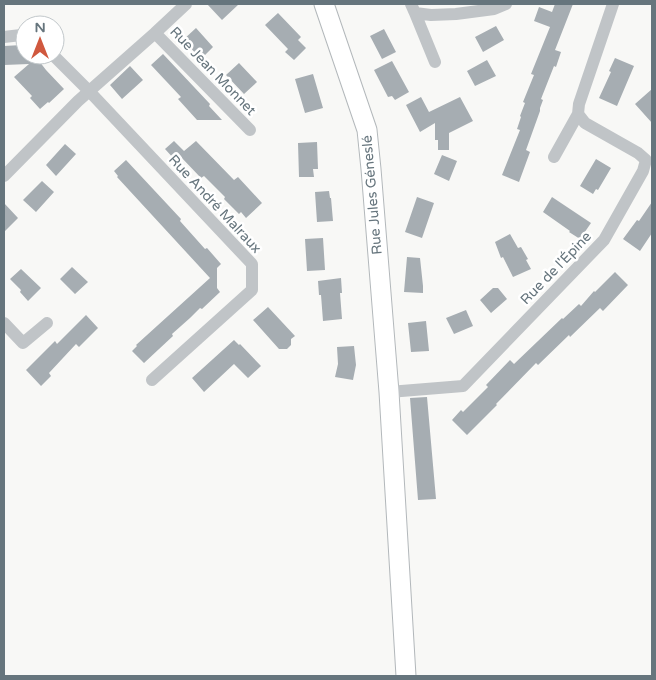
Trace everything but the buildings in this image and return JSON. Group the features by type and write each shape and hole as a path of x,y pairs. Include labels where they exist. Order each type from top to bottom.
{"street":[{"path":"4,176 89,91 156,33 186,4"},
{"name":"Rue Jules Géneslé","path":"324,4 366,130 371,169 389,392 406,676"},
{"path":"413,8 431,16 494,10 506,4"},
{"path":"554,157 578,114 579,104 613,4"},
{"path":"413,8 435,62"},
{"name":"Rue Jean Monnet","path":"156,33 250,130"},
{"name":"Rue André Malraux","path":"63,65 252,264 252,290 152,380"},
{"name":"Rue de l'Épine","path":"389,392 463,386 604,240 649,156 638,153 585,123 578,114"},
{"path":"4,323 23,343 47,323"}]}
